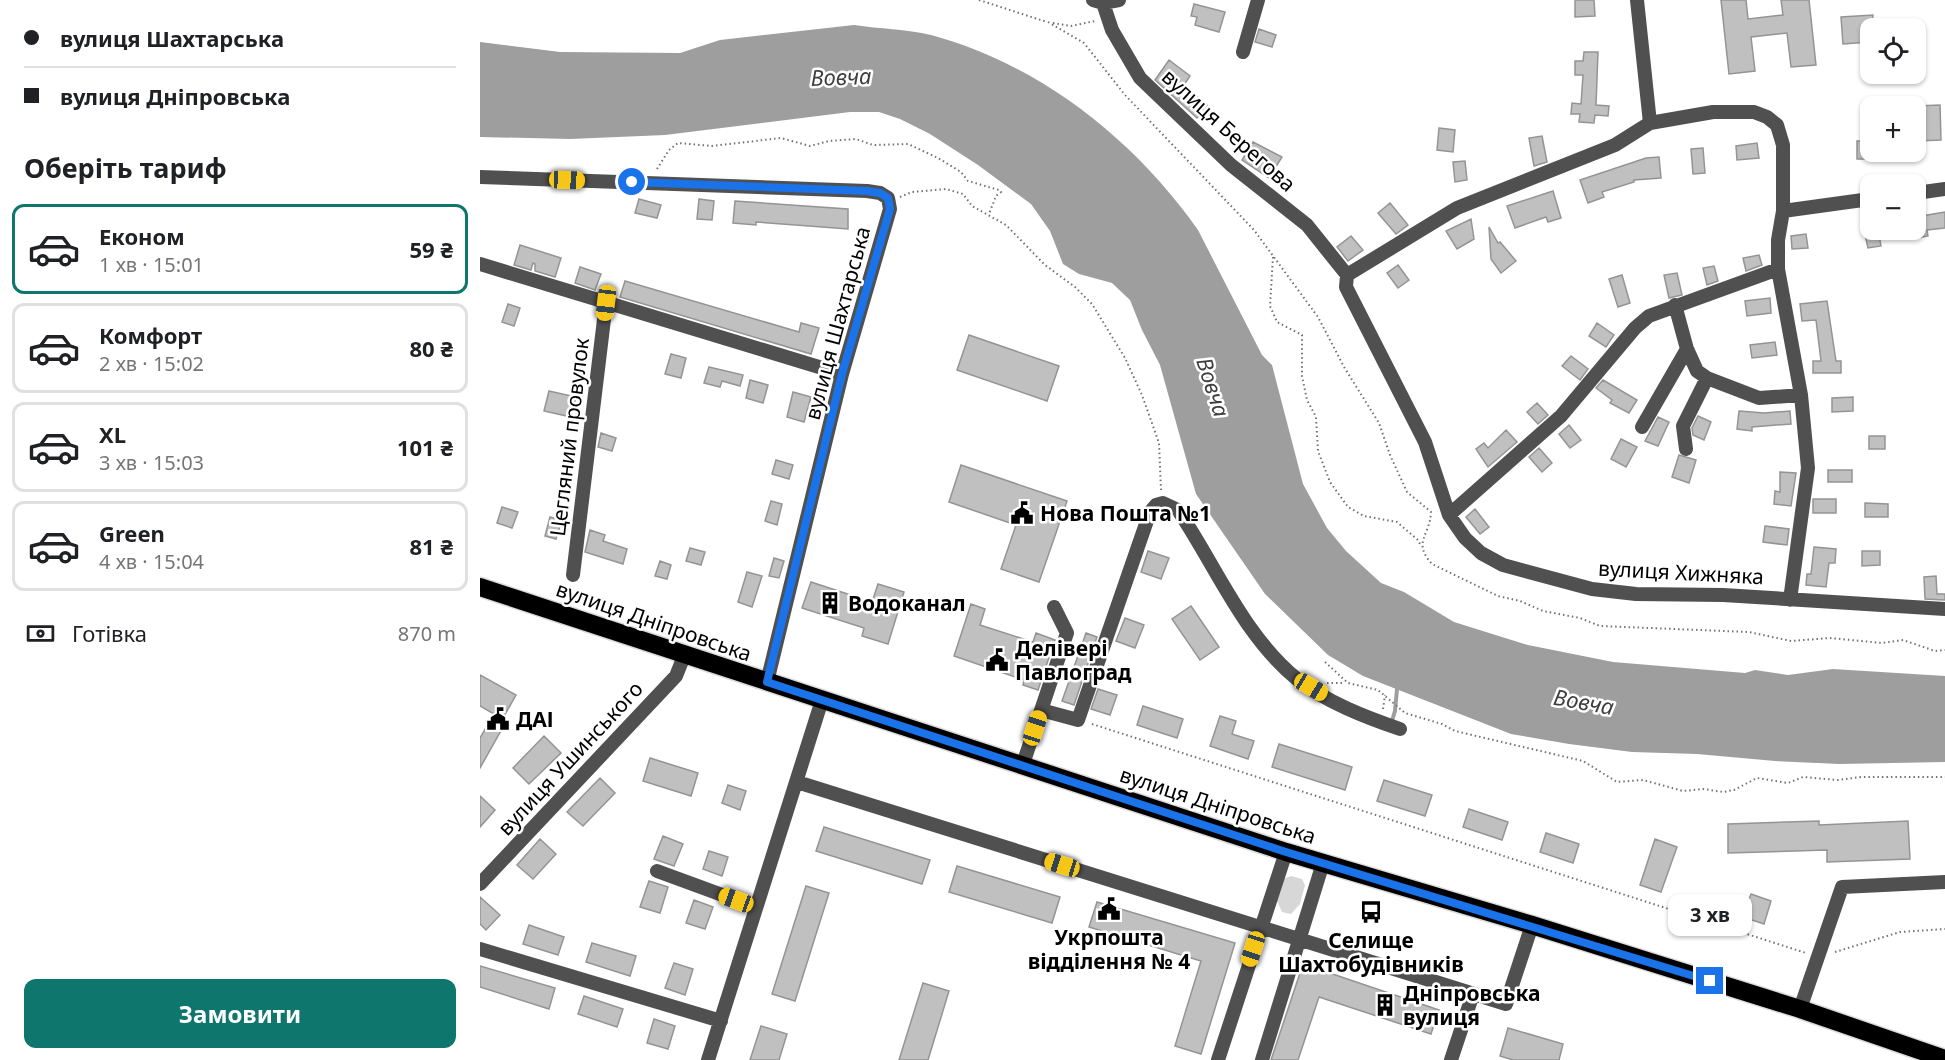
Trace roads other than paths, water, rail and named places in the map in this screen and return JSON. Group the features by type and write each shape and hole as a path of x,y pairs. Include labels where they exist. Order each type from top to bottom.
{"highway":[{"name":"вулиця Дніпровська","path":"480,587 684,656 1023,764 1286,852 1532,925 1800,1009 1943,1059"}],"street":[{"path":"1097,4 1119,0"},
{"path":"1243,52 1258,0"},
{"path":"1637,0 1650,123"},
{"name":"вулиця Берегова","path":"1097,4 1140,78 1231,165 1307,225 1347,274"},
{"path":"1347,274 1457,208 1615,145 1650,123 1733,111 1760,114 1777,125 1783,146 1783,211 1778,240 1778,269 1801,394 1808,468 1790,600"},
{"name":"вулиця Шахтарська","path":"480,177 867,191 880,193 888,198 890,209 842,374 767,682"},
{"path":"1926,192 1945,189"},
{"path":"1783,211 1860,200"},
{"path":"480,264 842,374"},
{"path":"1449,515 1561,416 1635,328 1649,316 1778,269"},
{"name":"вулиця Хижняка","path":"1347,274 1346,287 1425,442 1449,515 1473,545 1503,565 1592,589 1636,594 1945,609"},
{"name":"Цегляний провулок","path":"573,575 606,303"},
{"path":"1675,305 1687,350 1697,371 1707,378 1759,398 1801,394"},
{"path":"1642,427 1687,350"},
{"path":"1686,449 1683,426 1707,378"},
{"path":"1041,710 1078,720 1150,512 1156,505 1163,503 1178,510 1252,629 1297,679 1350,710 1400,729"},
{"path":"1023,764 1067,633 1054,607"},
{"name":"вулиця Ушинського","path":"480,884 676,676 684,656"},
{"path":"708,1060 822,700"},
{"path":"797,782 1506,1004 1532,925"},
{"path":"1218,1060 1286,852"},
{"path":"1262,1060 1323,863"},
{"path":"657,871 756,907"},
{"path":"1800,1009 1842,887 1945,882"},
{"path":"480,950 721,1021"},
{"path":"1451,1060 1473,994"}],"water":[{"name":"Вовча","path":"854,25 931,35 971,48 1009,65 1046,85 1081,109 1144,165 1173,197 1198,230 1262,355 1272,365 1303,484 1327,528 1346,551 1381,583 1404,592 1454,622 1528,645 1613,662 1745,673 1755,670 1788,675 1833,669 1945,676 1945,762 1839,764 1632,752 1511,734 1363,676 1328,655 1265,594 1196,494 1160,365 1130,300 1112,283 1079,274 1063,264 1050,231 1031,204 978,165 930,134 900,119 879,112 850,112 665,135 570,139 480,137 480,42 560,52 680,53 720,40"}],"waterway":[{"path":"1392,721 1397,689"}],"place":[{"name":"Нова Пошта №1","path":"1022,513"},
{"name":"Водоканал","path":"830,603"},
{"name":"Делівері Павлоград","path":"997,660"},
{"name":"ДАІ","path":"498,719"},
{"name":"Укрпошта відділення № 4","path":"1109,909"},
{"name":"Селище Шахтобудівників","path":"1371,912"},
{"name":"Дніпровська вулиця","path":"1385,1005"}]}
